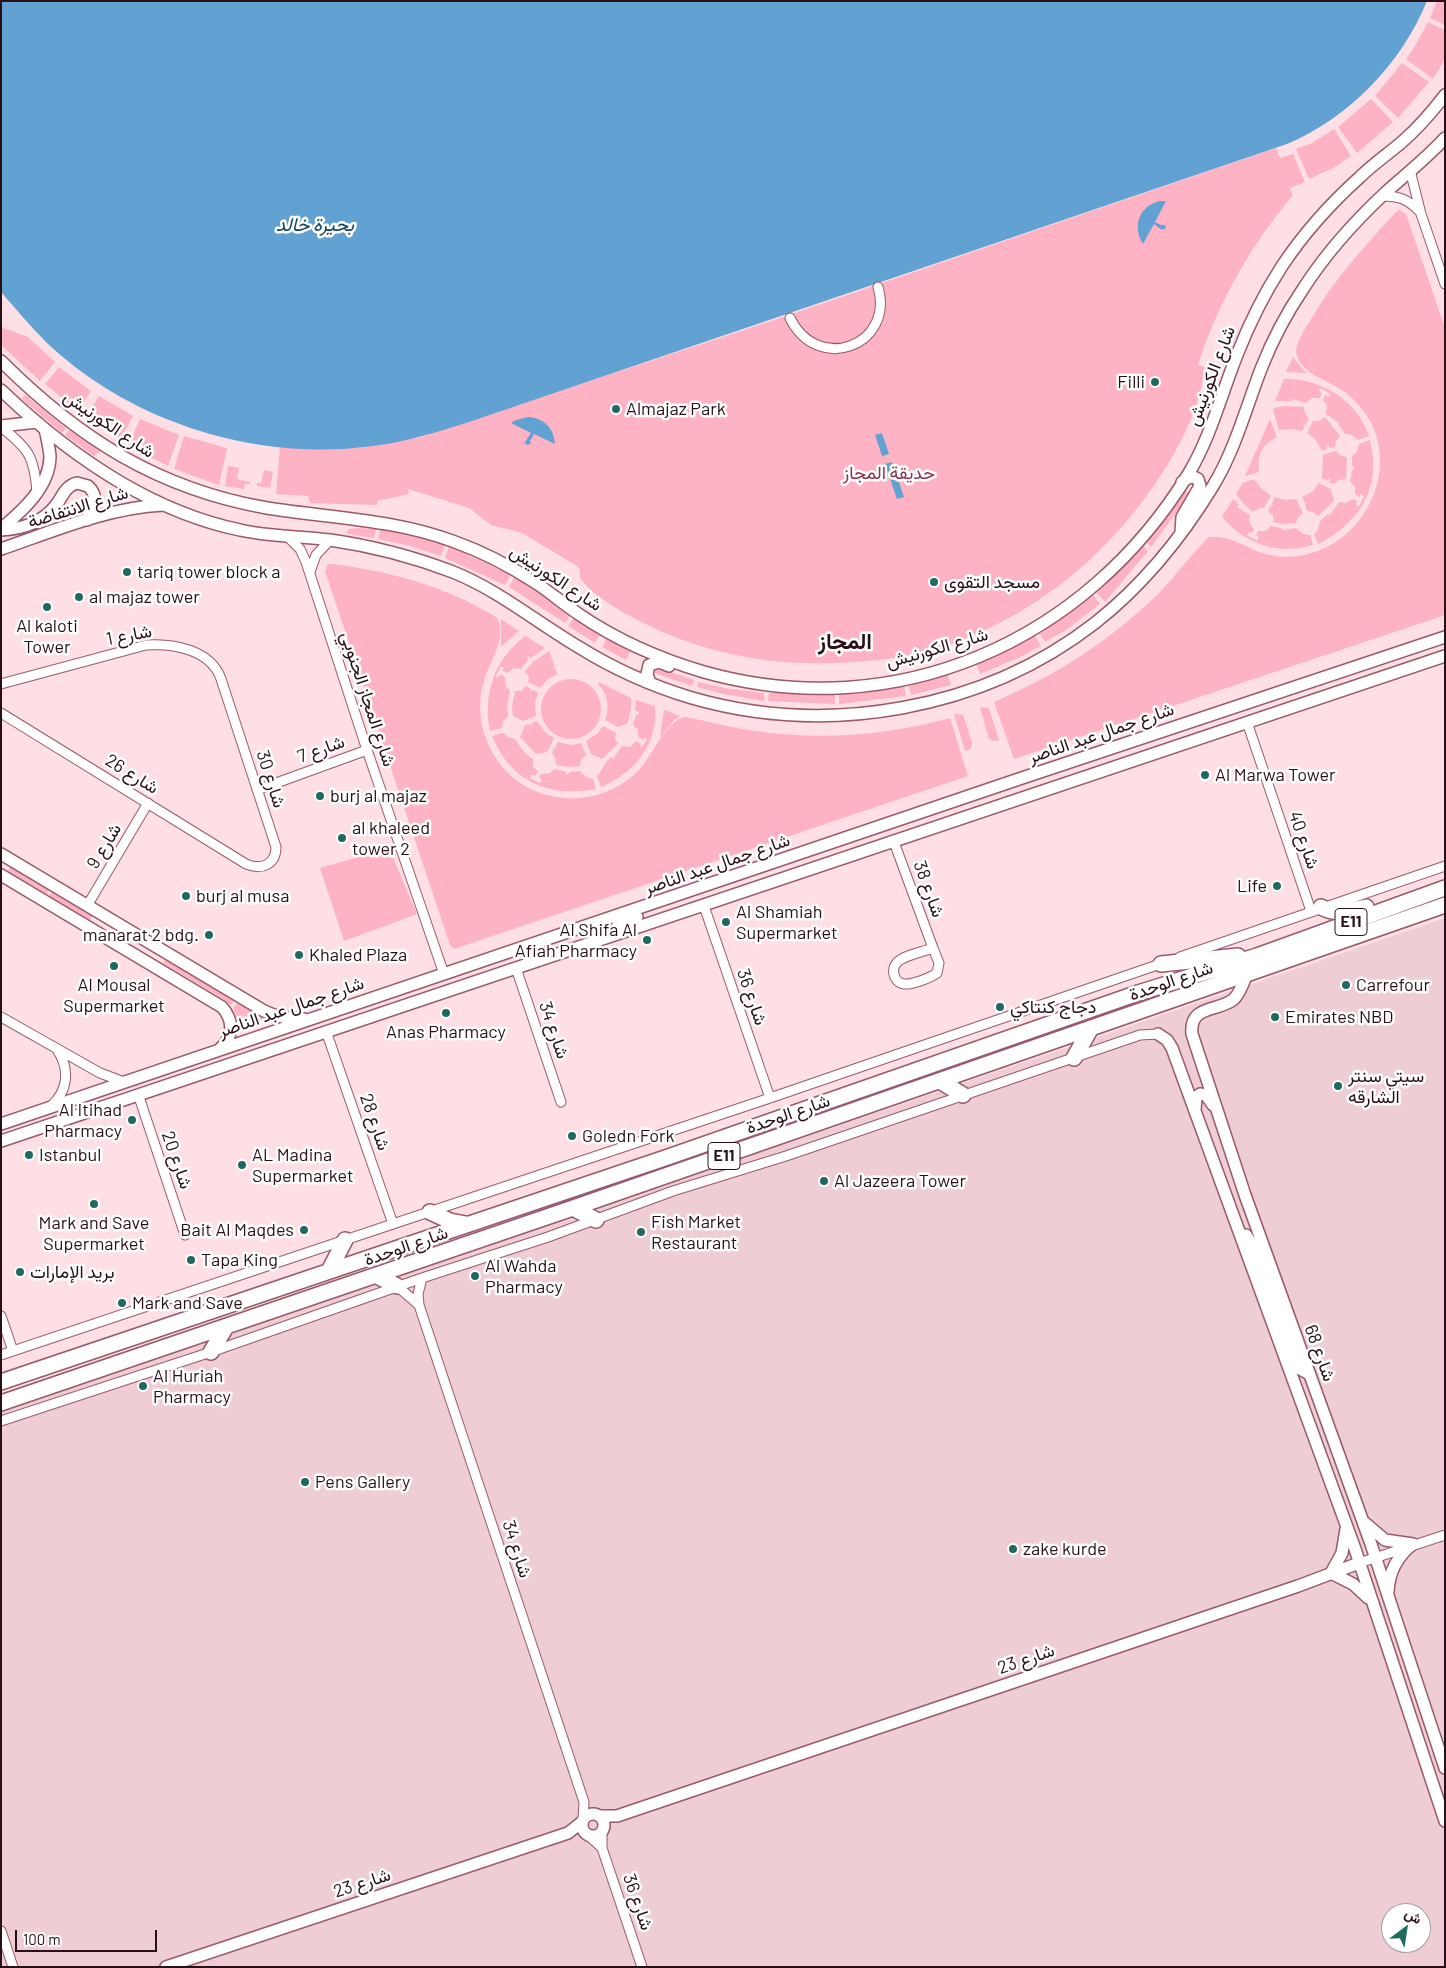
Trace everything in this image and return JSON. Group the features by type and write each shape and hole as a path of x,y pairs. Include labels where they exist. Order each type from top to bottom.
{"highway":[{"name":"شارع الوحدة","path":"1,1382 668,1157 1138,993 1257,956 1445,888"},
{"path":"1316,909 1342,912 1365,907 1395,905"},
{"name":"شارع الوحدة","path":"1,1403 377,1276 1445,905"},
{"path":"1161,964 1225,956 1257,956"},
{"path":"1074,1058 1091,1028"},
{"path":"940,1081 963,1095"},
{"path":"573,1208 596,1220"},
{"path":"430,1212 450,1221 470,1224"},
{"path":"329,1271 345,1240"},
{"path":"377,1276 397,1286"},
{"path":"211,1352 226,1327"}],"street":[{"name":"شارع الكورنيش","path":"1,360 33,391 89,435 131,462 174,483 245,504 380,522 442,537 481,552 518,572 580,615 623,640 661,657 701,671 764,684 810,687 846,686 910,678 1000,649 1045,623 1087,592 1133,546 1182,482 1201,449 1212,426 1246,332 1281,268 1311,228 1343,192 1400,143 1445,95"},
{"path":"1,390 41,426 73,451 113,477 165,505 220,526 258,534 330,540 400,555 461,576 500,595 580,648 672,692 715,704 785,714 856,714 896,709 933,701 1006,675 1076,637 1131,590 1182,532 1222,471 1262,368 1292,306 1332,248 1382,196 1441,145 1445,138"},
{"path":"1410,170 1445,284"},
{"path":"1382,196 1394,196 1407,200 1422,214"},
{"path":"790,318 800,334 812,344 833,349 849,346 864,338 877,321 880,306 878,287"},
{"path":"1,427 41,426"},
{"name":"شارع الانتفاضة","path":"1,529 21,512 37,492 45,477 49,463 49,448 41,426"},
{"path":"1,427 20,442 28,453 34,465 37,492"},
{"path":"1182,482 1188,478 1195,477 1198,479 1200,486 1182,517 1182,532"},
{"path":"1,529 26,526 42,518 55,507 66,488 77,483 88,486 95,496 95,504 87,520"},
{"name":"شارع الانتفاضة","path":"1,549 122,510 138,506 165,505"},
{"name":"شارع المجاز الجنوبي","path":"288,537 303,556 310,575 367,750 444,974"},
{"path":"310,575 311,565 316,555 330,540"},
{"name":"شارع جمال عبد الناصر","path":"1,1124 1445,637"},
{"name":"شارع 1","path":"1,684 138,646 153,644 200,654 214,665 221,679"},
{"path":"1348,689 1354,680 1392,665 1394,660 1390,655"},
{"name":"شارع جمال عبد الناصر","path":"1,1141 326,1030 704,906 1025,796 1445,656"},
{"path":"650,683 646,674 647,669 655,662 689,673 701,671"},
{"name":"شارع 30","path":"221,679 276,847 276,853 271,862 256,868 246,864"},
{"name":"شارع 26","path":"1,713 246,864"},
{"name":"شارع 40","path":"1247,722 1316,909"},
{"name":"شارع 7","path":"258,790 367,750"},
{"name":"شارع 9","path":"87,906 148,803"},
{"name":"شارع 38","path":"894,842 939,963 937,973 909,984 897,981 893,970 895,964 900,960 933,948"},
{"path":"1,854 272,1015 310,1019"},
{"path":"1,1355 770,1098 1445,866"},
{"path":"1,875 222,1007 229,1018 231,1031 226,1044 220,1049"},
{"path":"617,934 616,928 618,925 650,911 655,903"},
{"name":"شارع 36","path":"704,906 770,1098"},
{"path":"98,933 105,931 113,933 147,954 154,953 158,948"},
{"path":"516,968 518,960 550,948 551,941 549,939"},
{"name":"شارع 34","path":"516,968 561,1102"},
{"name":"شارع 68","path":"1248,974 1236,997 1204,1010 1195,1018 1192,1034 1244,1194 1362,1520 1445,1768"},
{"path":"1,1017 58,1051 105,1075 125,1082"},
{"name":"شارع 28","path":"326,1030 392,1224"},
{"path":"1,1421 211,1352 397,1286 596,1220 673,1191 786,1156 1140,1035 1158,1034"},
{"name":"شارع 68","path":"1158,1034 1167,1040 1172,1048 1239,1229 1346,1525 1445,1821"},
{"path":"51,1106 63,1092 66,1078 65,1064 58,1051"},
{"name":"شارع 20","path":"138,1094 185,1235"},
{"path":"1196,1115 1195,1101 1200,1094 1206,1095 1218,1112"},
{"path":"1239,1229 1248,1236 1254,1247 1293,1359 1300,1369 1309,1374"},
{"name":"شارع 34","path":"422,1278 418,1294 419,1305 589,1817"},
{"path":"397,1286 419,1305"},
{"path":"1,1316 13,1351"},
{"path":"1362,1520 1386,1540 1412,1544"},
{"path":"1346,1525 1342,1553 1331,1573 1354,1584 1371,1601"},
{"name":"شارع 23","path":"166,1967 568,1833 589,1817 617,1816 1289,1589 1412,1544 1445,1535"},
{"path":"1388,1596 1394,1565 1412,1544"},
{"name":"شارع 23","path":"603,1830 617,1816"},
{"path":"589,1817 604,1822 603,1830 596,1835 588,1835 581,1826 589,1817"},
{"name":"شارع 36","path":"603,1830 602,1848 642,1967"},
{"name":"شارع 23","path":"568,1833 588,1835"},
{"name":"شارع 36","path":"588,1835 602,1848"},
{"path":"1,1931 13,1967"}],"shaded area":[{"path":"1445,918 1445,1967 1,1967 1,1409 604,1206"}],"green space":[{"path":"1437,1 1445,1 1445,25 1430,18"},
{"path":"1428,22 1445,30 1445,59 1433,79 1406,59"},
{"path":"1402,63 1429,82 1398,118 1375,96"},
{"path":"1371,99 1393,122 1357,153 1338,127"},
{"path":"1334,129 1351,156 1335,167 1309,179 1296,149 1312,143"},
{"name":"حديقة المجاز","path":"1276,148 1280,158 1293,154 1305,182 1290,188 1293,195 1264,233 1227,294 1198,365 1205,367 1202,385 1191,420 1175,453 1128,520 1109,541 1068,578 1024,610 945,647 904,657 843,663 795,663 749,658 726,653 680,639 626,614 598,596 588,587 580,578 580,570 577,566 522,533 491,525 469,508 408,489 409,494 377,501 377,505 310,503 308,496 276,494 280,447 311,449 359,448 421,437 774,320"},
{"path":"1399,210 1406,214 1445,328 1445,615 1014,759 994,702 1061,668 1120,628 1158,594 1209,537 1229,539 1270,555 1299,556 1327,547 1346,534 1362,517 1373,497 1379,475 1380,452 1374,430 1355,400 1306,369 1301,364 1296,350 1303,332 1331,288 1362,250"},
{"path":"1,327 28,337 55,362 40,381 1,345"},
{"path":"1293,357 1306,373 1286,372"},
{"path":"59,367 91,391 78,411 45,384"},
{"path":"1284,379 1311,382 1336,394 1356,412 1369,436 1358,440 1352,435 1345,434 1339,423 1326,414 1327,405 1323,400 1325,395 1328,397 1330,394 1321,388 1319,391 1322,393 1320,398 1312,398 1305,403 1292,399 1291,401 1275,401"},
{"path":"25,395 66,428 62,433 22,399"},
{"path":"99,396 133,416 121,439 86,417"},
{"path":"1283,406 1304,407 1305,414 1309,419 1305,425 1303,424 1305,426 1302,431 1291,429 1279,430 1273,410"},
{"path":"1325,417 1340,436 1336,441 1335,447 1330,448 1328,445 1326,446 1328,448 1322,451 1316,440 1307,433 1313,421 1320,421"},
{"path":"140,419 179,435 168,466 128,446"},
{"path":"1270,419 1277,437 1267,443 1261,452 1258,461 1259,472 1245,476"},
{"path":"69,430 100,451 94,456 65,435"},
{"path":"184,436 227,448 219,485 174,469"},
{"path":"1370,440 1373,473 1370,488 1364,502 1346,526 1318,544 1314,534 1318,530 1320,521 1328,514 1330,515 1339,502 1346,503 1353,499 1357,501 1356,504 1359,506 1364,496 1361,494 1359,497 1355,494 1355,487 1350,481 1352,470 1354,470 1352,456 1357,452 1359,444"},
{"path":"1336,451 1341,456 1347,457 1346,479 1339,480 1334,484 1329,482 1329,478 1327,481 1322,478 1323,455"},
{"path":"228,466 239,468 237,479 250,482 250,484 245,484 244,489 225,486"},
{"path":"264,470 273,472 270,488 257,486 257,483 261,483"},
{"path":"1254,479 1271,496 1264,508 1253,512 1236,494 1243,483"},
{"path":"1319,483 1331,489 1334,501 1318,516 1313,512 1307,511 1305,504 1308,503 1305,503 1302,497 1312,492"},
{"path":"1185,491 1190,494 1151,547 1147,543"},
{"path":"1275,497 1285,500 1296,499 1303,513 1298,517 1296,523 1284,524 1273,522 1273,515 1268,511 1271,505 1274,505 1272,503"},
{"path":"1233,499 1239,504 1237,507 1250,515 1249,522 1254,529 1252,533 1249,532 1247,535 1257,541 1259,537 1256,535 1258,531 1266,531 1271,526 1281,528 1282,530 1296,528 1303,534 1310,535 1313,545 1300,548 1275,548 1252,541 1241,535 1222,517"},
{"path":"348,529 376,529 374,538 347,534"},
{"path":"380,530 406,533 445,545 441,556 410,546 378,539"},
{"path":"449,546 511,575 505,585 445,558"},
{"path":"1143,546 1148,551 1105,602 1096,592"},
{"path":"328,564 402,577 418,582 467,601 497,618 500,639 483,685 480,711 482,724 485,737 497,760 506,771 521,783 537,792 554,797 572,798 591,796 608,791 624,782 639,770 672,725 685,717 749,730 825,736 876,733 950,718 968,776 454,949 450,945 325,571"},
{"path":"514,577 571,614 565,623 509,587"},
{"path":"1093,595 1100,604 1069,628 1045,642 1040,634"},
{"path":"574,617 600,634 595,643 568,626"},
{"path":"501,619 519,631 501,647"},
{"path":"525,636 545,648 531,658 528,656 527,658 529,659 521,669 514,668 507,673 502,670 504,668 501,666 496,676 498,678 501,674 505,677 506,686 510,691 507,707 508,716 503,721 502,728 490,731 488,704 493,678 505,656"},
{"path":"1035,636 1041,646 980,674 976,662"},
{"path":"607,638 631,650 626,660 602,647"},
{"path":"549,651 555,667 553,668 556,669 557,674 547,680 540,688 528,682 529,677 525,671 533,662"},
{"path":"654,667 694,680 692,686 654,673"},
{"path":"947,673 951,685 911,695 908,683"},
{"path":"565,679 577,679 593,687 599,697 601,709 599,721 593,731 577,739 565,739 549,731 541,715 541,703 549,687"},
{"path":"599,682 631,698 628,723 618,727 605,720 607,701 604,692 598,684"},
{"path":"698,682 764,693 764,701 723,694 697,687"},
{"path":"904,684 906,696 839,704 839,692"},
{"path":"526,686 531,689 530,692 533,690 538,693 535,703 536,716 523,721 513,716 512,707 515,691 521,691"},
{"path":"835,692 835,704 768,701 769,693"},
{"path":"636,700 655,706 653,732 642,756 634,765 624,774 601,787 597,776 608,760 611,757 613,759 622,746 630,747 636,741 642,747 647,739 643,740 638,737 638,730 633,725 639,712 635,710"},
{"path":"980,707 989,708 999,740 989,739"},
{"path":"664,710 680,716 674,720 660,738"},
{"path":"954,714 963,715 972,742 971,749 965,751"},
{"path":"537,721 546,733 554,738 547,752 536,754 520,737 525,725 530,724 532,726 532,723"},
{"path":"603,726 616,733 615,739 618,744 602,759 591,754 586,741 597,734"},
{"path":"503,733 515,739 524,752 533,759 533,767 538,771 535,776 532,774 530,778 540,783 542,780 539,777 541,774 550,773 554,769 566,772 566,774 580,771 586,777 593,779 596,789 563,791 534,783 510,765 500,752 492,736"},
{"path":"558,742 572,745 581,743 586,755 581,760 580,766 556,765 552,753 554,748 557,748 555,747"},
{"path":"389,848 417,914 344,941 320,868"},
{"path":"11,866 49,889 47,894 8,871"},
{"path":"52,891 93,915 90,920 49,896"},
{"path":"166,958 235,999 231,1005 163,963"},
{"path":"239,1001 266,1018 238,1028 237,1017 233,1008"}],"water":[{"name":"بحيرة خالد","path":"1,1 1427,1 1403,46 1371,86 1332,119 1310,133 1287,144 469,422 397,442 373,446 329,449 285,448 241,442 198,431 157,415 117,395 81,371 47,343 1,292"},
{"path":"1160,201 1166,201 1155,222 1165,225 1166,228 1162,230 1154,224 1143,244 1138,230 1142,212 1147,207"},
{"path":"528,417 539,419 547,425 553,433 555,444 534,434 530,441 531,444 526,445 525,442 531,433 511,423"},
{"path":"882,433 889,454 882,456 875,435"},
{"path":"892,462 904,497 897,499 885,464"}],"place":[{"name":"Filli","path":"1155,382"},
{"name":"Almajaz Park","path":"616,409"},
{"name":"tariq tower block a","path":"127,572"},
{"name":"مسجد التقوى","path":"934,582"},
{"name":"al majaz tower","path":"79,597"},
{"name":"Al kaloti Tower","path":"47,607"},
{"name":"Al Marwa Tower","path":"1205,775"},
{"name":"burj al majaz","path":"320,796"},
{"name":"al khaleed tower 2","path":"342,838"},
{"name":"Life","path":"1277,886"},
{"name":"burj al musa","path":"186,896"},
{"name":"Al Shamiah Supermarket","path":"726,922"},
{"name":"manarat 2 bdg.","path":"209,935"},
{"name":"Al Shifa Al Afiah Pharmacy","path":"647,940"},
{"name":"Khaled Plaza","path":"299,955"},
{"name":"Al Mousal Supermarket","path":"114,966"},
{"name":"Carrefour","path":"1346,985"},
{"name":"دجاج كنتاكي","path":"1000,1007"},
{"name":"Anas Pharmacy","path":"446,1013"},
{"name":"Emirates NBD","path":"1275,1017"},
{"name":"سيتي سنتر الشارقه","path":"1338,1086"},
{"name":"Al Itihad Pharmacy","path":"132,1120"},
{"name":"Goledn Fork","path":"572,1136"},
{"name":"Istanbul","path":"29,1155"},
{"name":"AL Madina Supermarket","path":"242,1165"},
{"name":"Al Jazeera Tower","path":"824,1181"},
{"name":"Mark and Save Supermarket","path":"94,1204"},
{"name":"Bait Al Maqdes","path":"304,1230"},
{"name":"Fish Market Restaurant","path":"641,1232"},
{"name":"Tapa King","path":"191,1260"},
{"name":"بريد الإمارات","path":"20,1272"},
{"name":"Al Wahda Pharmacy","path":"475,1276"},
{"name":"Mark and Save","path":"122,1303"},
{"name":"Al Huriah Pharmacy","path":"143,1386"},
{"name":"Pens Gallery","path":"305,1482"},
{"name":"zake kurde","path":"1013,1549"}],"district":[{"name":"المجاز","path":"845,642"}]}
